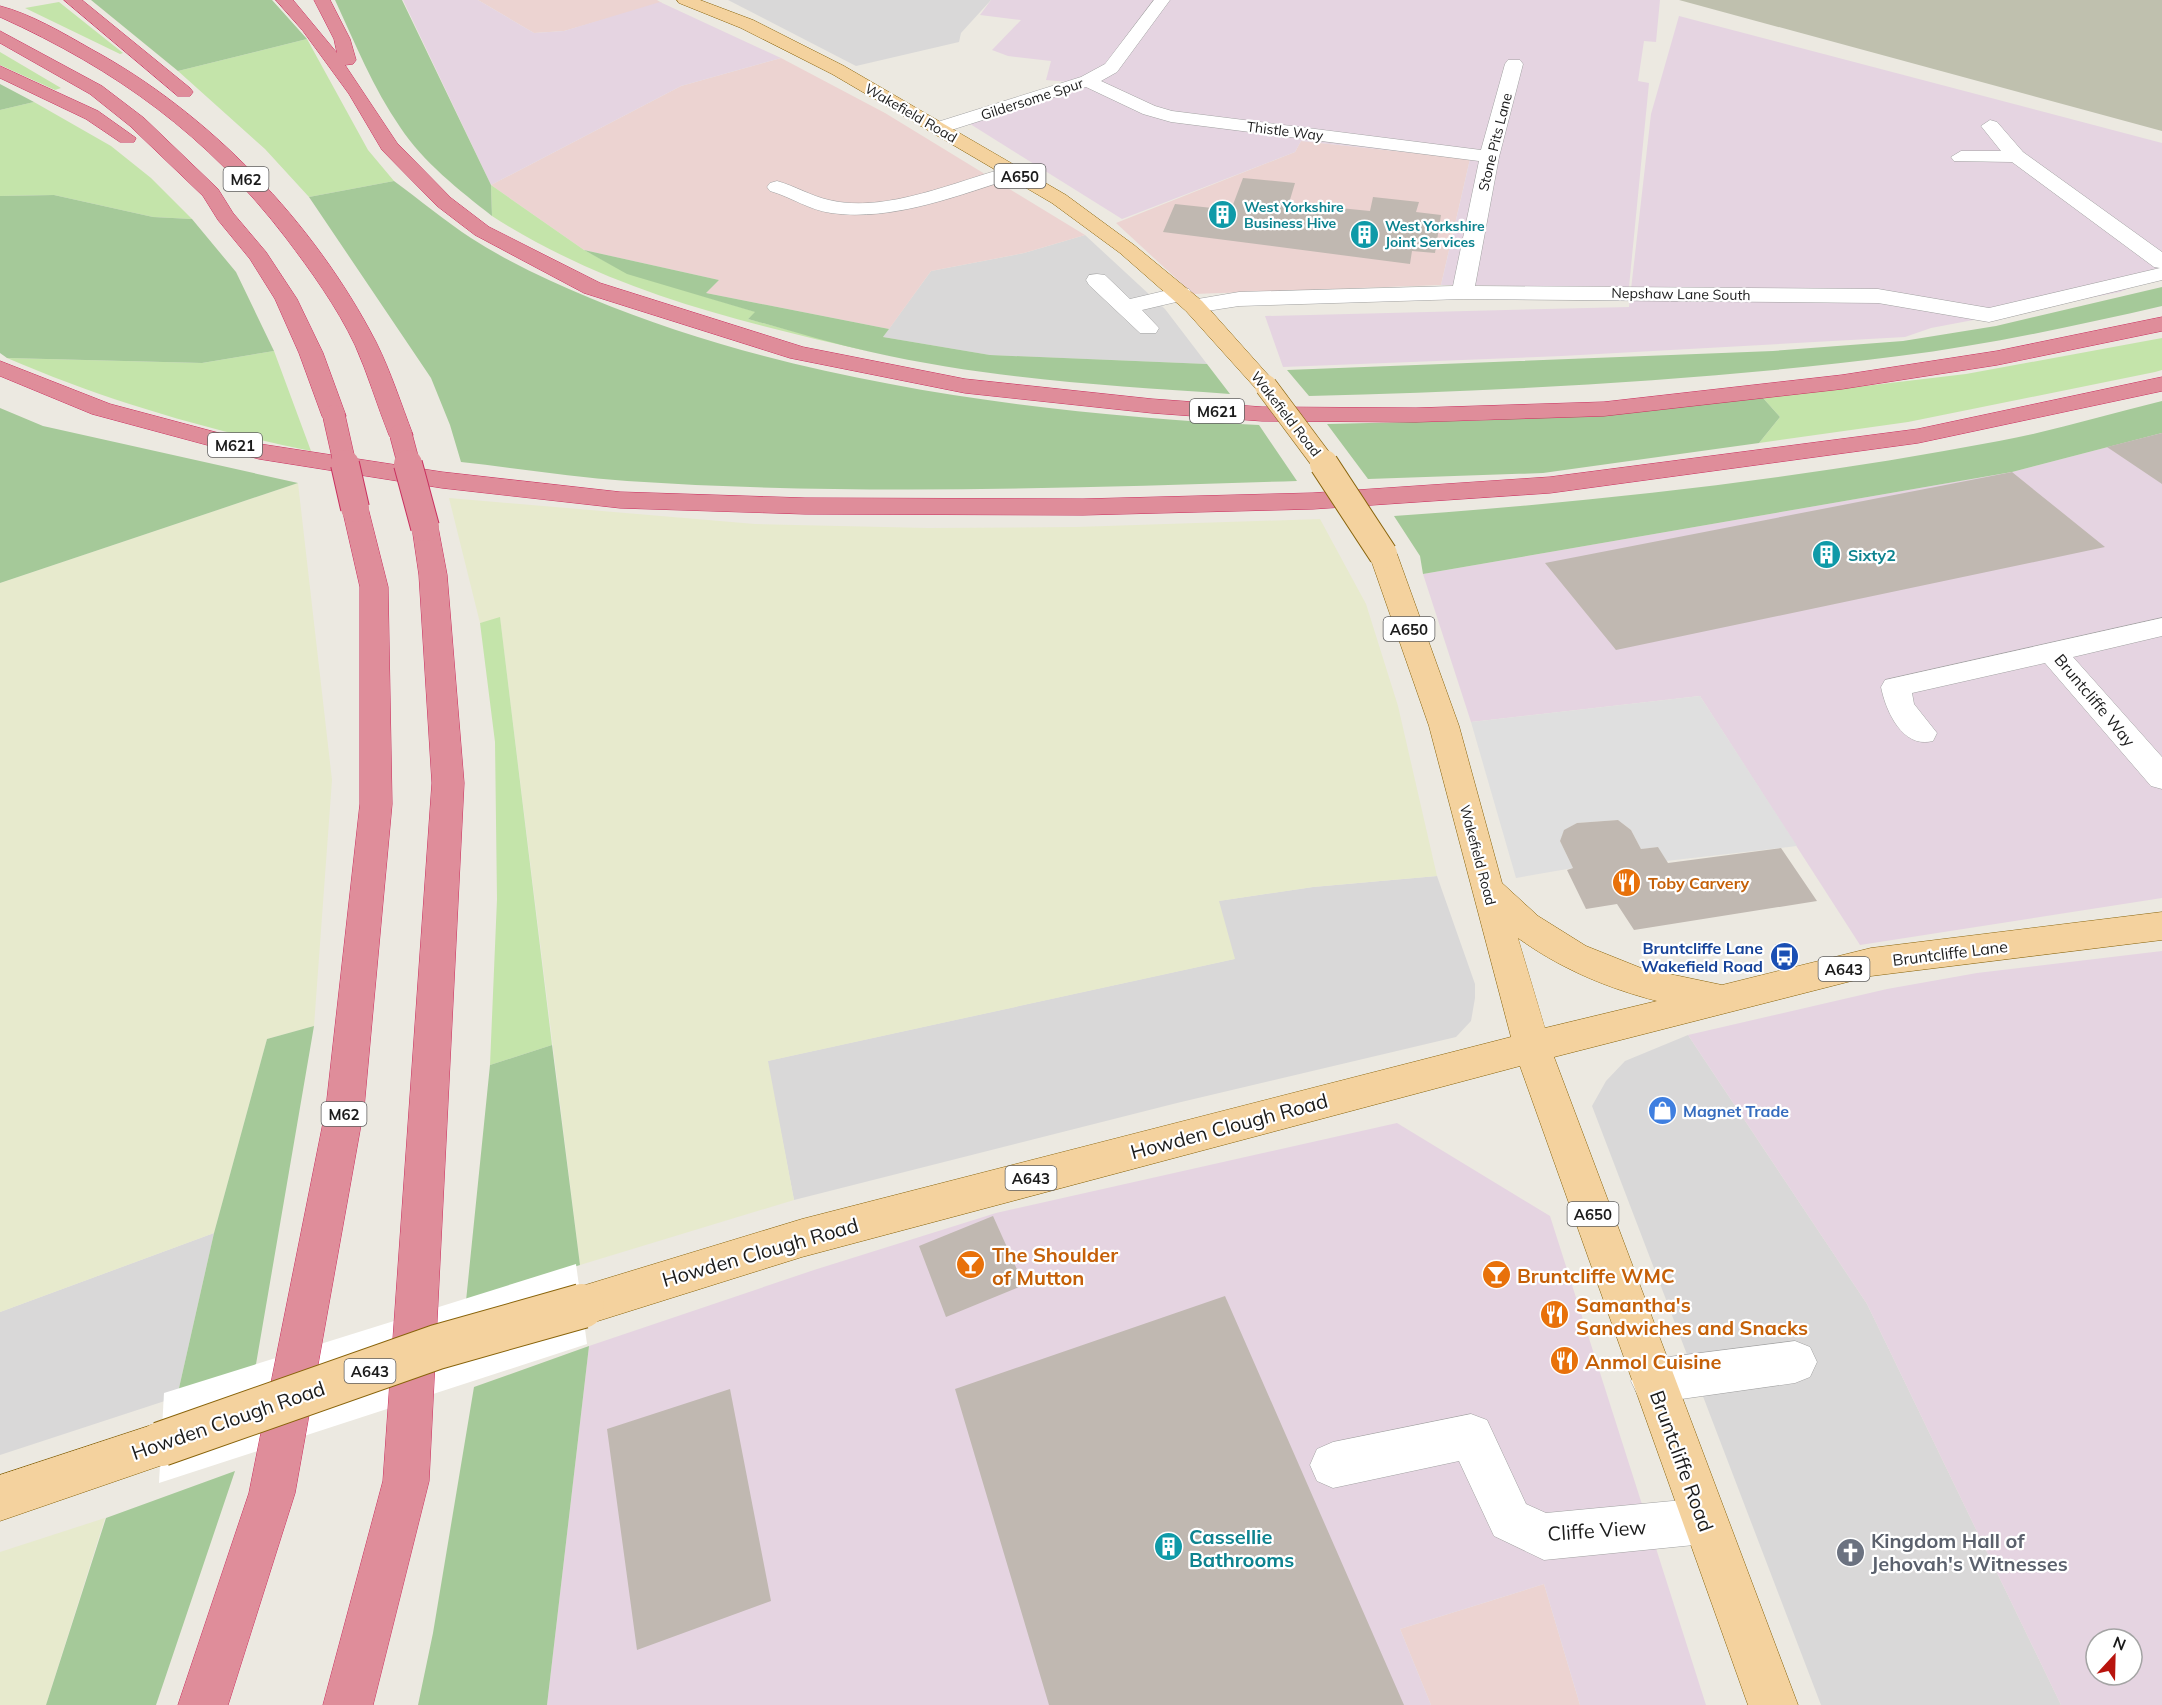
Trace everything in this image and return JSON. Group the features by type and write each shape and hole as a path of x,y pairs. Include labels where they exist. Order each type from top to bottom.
{"highway":[{"path":"72,0 198,103"},
{"name":"M621","path":"284,0 309,27 357,93 389,146 444,202 482,231 592,288 798,353 965,386 1152,406 1262,414 1416,416 1604,409 1853,381 1997,358 2162,324"},
{"name":"M621","path":"322,0 342,39 357,93"},
{"name":"M62","path":"0,11 92,57 138,84 182,117 251,184 296,236 361,334 400,435 424,527 433,575 448,783 406,1481 348,1705"},
{"name":"M62","path":"0,36 96,90 137,122 211,193 225,216 259,256 286,299 311,353 334,416 374,588 376,804 345,1108 272,1493 203,1705"},
{"name":"M62","path":"0,70 92,115 211,193"},
{"path":"239,143 255,160"},
{"path":"278,185 306,220 361,334"},
{"name":"M621","path":"0,368 101,409 259,452 442,480 620,500 805,506 1117,506 1313,501 1550,485 1918,436 2162,384"}],"main road":[{"name":"Wakefield Road","path":"685,0 735,18"},
{"name":"Wakefield Road","path":"707,0 735,18 838,70 1059,200 1127,249 1188,300 1266,386 1327,467 1383,554 1444,726 1487,890 1532,1047"},
{"path":"1487,890 1531,930 1583,963 1619,978 1670,990 1729,998"},
{"name":"Bruntcliffe Lane","path":"1532,1047 1871,962 2162,926"},
{"name":"Howden Clough Road","path":"0,1498 437,1347 802,1238 1532,1047"},
{"name":"Bruntcliffe Road","path":"1532,1047 1773,1705"}],"street":[{"name":"Gildersome Spur","path":"938,128 1087,81 1111,68 1162,0"},
{"name":"Stone Pits Lane","path":"1463,292 1489,157 1514,64"},
{"name":"Thistle Way","path":"1087,81 1149,110 1171,116 1489,157"},
{"path":"1990,126 2016,156 2162,262"},
{"path":"1961,157 2016,156"},
{"path":"777,187 798,192 810,202 832,207 869,208 923,197 1013,172"},
{"path":"798,192 817,183"},
{"name":"Nepshaw Lane South","path":"1125,307 1188,300 1463,292 1878,296 1989,315 2162,274"},
{"path":"1097,280 1148,328"},
{"name":"Bruntcliffe Way","path":"2162,627 2052,652 2162,778"},
{"path":"1922,733 1900,707 1896,687 2052,652"},
{"path":"1653,1381 1795,1362"},
{"name":"Cliffe View","path":"1333,1465 1471,1436 1510,1520 1544,1537 1704,1521"}],"shaded area":[{"path":"403,0 478,0 534,33 564,31 660,2 781,58 681,86 491,185"},
{"path":"478,0 657,0 662,3 564,31 534,33"},
{"path":"728,0 991,0 961,33 959,42 856,66"},
{"path":"991,0 1660,0 1656,42 1644,41 1638,81 1649,83 1629,287 1441,285 1470,159 1301,141 1295,152 1122,219 959,117 1069,82 1046,80 1051,61 1008,56 992,50 1021,20 980,15"},
{"path":"1679,0 2162,0 2162,131"},
{"path":"1679,16 2162,143 2162,274 2120,292 1931,328 1905,337 1562,356 1283,367 1265,316 1629,307 1651,114"},
{"path":"781,58 885,113 1085,235 1024,253 931,271 889,329 706,293 719,280 584,250 491,185 681,86"},
{"name":"West Yorkshire Joint Services","path":"1301,141 1470,159 1441,285 1193,294 1116,223 1295,152"},
{"path":"1085,235 1165,309 1207,364 990,355 883,337 931,271 1024,253"},
{"path":"2162,433 2162,898 1860,945 1700,696 1471,722 1423,574 2012,472"},
{"path":"298,483 332,780 314,1026 267,1039 214,1233 0,1312 0,583"},
{"path":"449,498 755,524 928,528 1076,527 1320,519 1366,604 1398,706 1437,876 1313,887 1219,901 1235,959 768,1061 794,1200 580,1265 500,618 480,623"},
{"path":"1700,696 1797,846 1666,861 1658,847 1641,849 1631,830 1618,820 1577,823 1565,830 1560,841 1573,868 1516,878 1471,722"},
{"path":"1437,876 1475,984 1471,1021 1456,1037 1177,1103 794,1200 767,1061 1234,959 1218,901 1313,887"},
{"path":"2162,951 2162,1705 2061,1705 1867,1304 1688,1035 1887,989 1977,973"},
{"path":"1688,1035 1867,1304 2061,1705 1821,1705 1592,1106 1606,1081 1625,1061"},
{"path":"1397,1123 1550,1216 1706,1705 1580,1705 1544,1584 1400,1629 1431,1705 547,1705 589,1346 814,1270 996,1213"},
{"path":"214,1233 177,1397 0,1455 0,1312"},
{"path":"105,1518 46,1705 0,1705 0,1552"},
{"path":"1544,1584 1580,1705 1431,1705 1400,1629"}],"green space":[{"path":"91,0 272,0 307,39 178,71"},
{"path":"335,0 402,0 491,185 492,216 442,175 409,140 373,81"},
{"path":"59,2 123,53 120,54 25,8"},
{"path":"307,39 368,150 394,181 309,197 265,149 178,71"},
{"path":"0,52 61,88 55,90 0,65"},
{"path":"0,84 34,102 0,110"},
{"path":"34,102 111,146 151,178 192,219 153,217 54,195 0,196 0,110"},
{"path":"394,181 461,231 514,263 590,298 668,327 749,352 833,373 918,389 1091,412 1259,425 1297,481 1046,488 795,488 627,481 461,462 450,425 431,378 309,197"},
{"path":"491,185 584,250 627,273 756,312 748,319 871,352 723,315 628,284 582,265 492,216"},
{"path":"54,195 153,217 192,219 236,272 274,351 202,363 7,358 0,353 0,196"},
{"path":"584,250 719,280 706,293 889,329 883,337 990,355 1207,364 1230,394 1005,375 871,352 748,319 755,312 627,274"},
{"path":"2162,287 2162,306 2064,328 1932,352 1752,372 1531,388 1309,396 1287,370 1773,351 1903,341 1996,326"},
{"path":"2162,338 2162,370 2155,372 1908,422 1759,443 1780,417 1763,398 1966,374"},
{"path":"274,351 311,451 232,433 119,401 7,358 202,363"},
{"path":"1763,398 1780,417 1759,443 1543,473 1368,479 1327,424 1492,420"},
{"path":"2162,401 2162,433 2012,472 1423,574 1420,556 1394,516 1546,504 1697,488 1848,467 2019,437"},
{"path":"0,408 43,426 298,483 0,583"},
{"path":"500,617 552,1045 490,1065 497,899 495,742 480,623"},
{"path":"314,1026 255,1370 177,1397 214,1233 267,1039"},
{"path":"552,1045 580,1265 466,1301 490,1065"},
{"path":"589,1346 547,1705 418,1705 433,1633 474,1387"},
{"path":"235,1471 156,1705 46,1705 106,1518"}],"pier":[{"path":"576,1264 587,1344 159,1483 164,1393"}],"building":[{"path":"1243,178 1295,183 1289,203 1370,211 1373,197 1419,202 1416,212 1441,215 1435,253 1412,251 1410,264 1163,232 1175,204 1231,210"},
{"path":"2162,433 2162,484 2107,447"},
{"name":"Sixty2","path":"2012,472 2105,547 1616,650 1545,563"},
{"path":"1618,820 1631,830 1641,849 1658,847 1668,863 1781,848 1817,901 1634,930 1617,904 1586,909 1567,870 1573,868 1560,841 1564,830 1577,823"},
{"name":"The Shoulder of Mutton","path":"993,1216 1024,1285 946,1317 919,1246"},
{"name":"Cassellie Bathrooms","path":"1225,1296 1404,1705 1049,1705 955,1389"},
{"path":"730,1389 771,1601 637,1650 607,1429"}],"place":[{"name":"West Yorkshire Business Hive","path":"1223,215"},
{"name":"West Yorkshire Joint Services","path":"1364,234"},
{"name":"Sixty2","path":"1827,555"},
{"name":"Toby Carvery","path":"1627,883"},
{"name":"Bruntcliffe Lane Wakefield Road","path":"1784,957"},
{"name":"Magnet Trade","path":"1662,1111"},
{"name":"The Shoulder of Mutton","path":"971,1265"},
{"name":"Bruntcliffe WMC","path":"1496,1275"},
{"name":"Samantha's Sandwiches and Snacks","path":"1555,1315"},
{"name":"Anmol Cuisine","path":"1564,1361"},
{"name":"Cassellie Bathrooms","path":"1168,1547"},
{"name":"Kingdom Hall of Jehovah's Witnesses","path":"1850,1552"}]}
